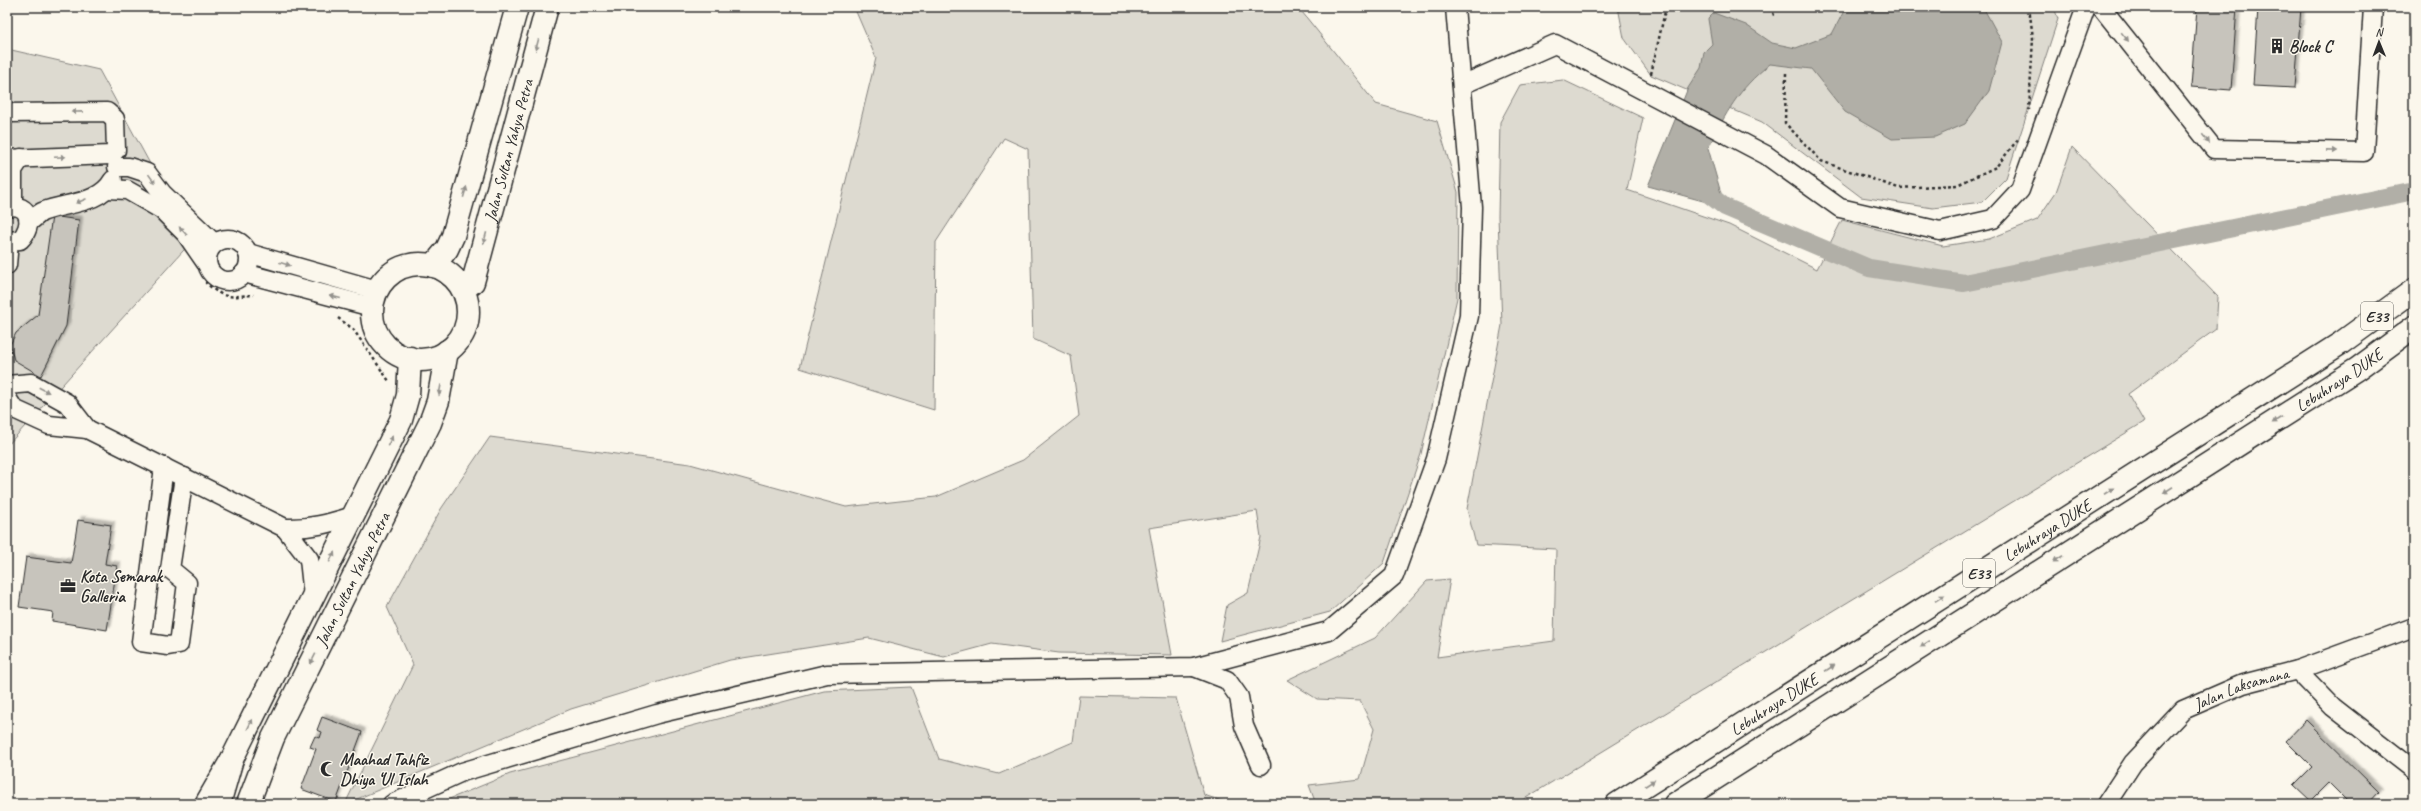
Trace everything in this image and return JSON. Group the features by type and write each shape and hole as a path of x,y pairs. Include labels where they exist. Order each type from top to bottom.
{"main road":[{"name":"Jalan Sultan Yahya Petra","path":"433,266 446,249 453,236 517,7"},
{"name":"Jalan Sultan Yahya Petra","path":"463,290 473,282 547,7"},
{"path":"416,264 433,266 445,271 463,290 468,303 468,317 460,336 447,351 429,358 410,358 397,353 386,345 378,334 373,321 375,299 387,277 400,268 416,264"},
{"name":"Lebuhraya DUKE","path":"1617,804 2341,343 2414,290"},
{"name":"Lebuhraya DUKE","path":"1675,804 2357,368 2414,327"},
{"name":"Jalan Sultan Yahya Petra","path":"253,800 273,738 430,423 438,401 447,351"},
{"name":"Jalan Sultan Yahya Petra","path":"219,804 232,759 401,420 408,395 410,358"},
{"path":"206,804 232,759"}],"street":[{"path":"392,804 462,772 642,718 827,674 1194,668 1329,631 1394,576 1436,459 1469,316 1472,207 1455,7"},
{"path":"1462,85 1554,44 1766,155 1840,208 1940,231 1993,219 2020,190 2086,7"},
{"path":"2101,7 2214,149 2364,152 2373,7"},
{"path":"7,113 107,112 115,119 116,150 114,161 116,175 108,189"},
{"path":"7,265 8,241 20,240 28,232 30,221 27,214 21,208 10,206 14,158 114,161 148,173 162,193 214,243"},
{"path":"30,221 42,212 70,206 108,189 127,190 162,210 186,234 207,266 219,279 226,281 239,277 244,273 249,260 248,254 245,247 234,239 226,238 214,243 209,249 207,266"},
{"path":"248,254 375,299"},
{"path":"244,273 375,299"},
{"path":"7,385 31,383 67,403 87,429"},
{"path":"7,398 14,409 49,425 87,429 285,528 302,529 323,526 353,516"},
{"path":"164,467 141,642 168,646 179,644 187,583 170,569 184,477"},
{"path":"285,528 309,559 313,596"},
{"name":"Jalan Laksamana","path":"2106,804 2133,763 2183,710 2243,684 2297,670 2414,628"},
{"path":"1194,668 1227,680 1239,697 1244,726 1261,765"},
{"path":"2297,670 2333,707 2414,770"}],"path":[{"path":"1652,95 1666,7"},
{"path":"1771,7 1775,18"},
{"path":"2028,7 2033,38 2029,112"},
{"path":"1786,73 1785,123 1821,161 1898,188 1957,185 1996,167 2024,132"},
{"path":"207,266 206,283 217,293 234,298 253,295 260,296"},
{"path":"333,316 339,318 353,329 364,342 371,357 382,368 390,382 390,387"}],"shaded area":[{"path":"854,7 1298,7 1376,104 1437,121 1458,192 1457,298 1421,454 1384,563 1330,612 1220,641 1227,605 1248,593 1261,537 1257,511 1149,528 1172,655 1059,653 992,644 944,657 869,638 730,660 571,709 345,804 413,665 387,607 441,509 490,437 690,464 846,507 936,497 1023,460 1079,416 1071,356 1033,339 1028,149 1004,138 936,242 934,410 800,368 876,58"},
{"path":"1618,7 2054,7 2058,19 2006,178 1982,202 1933,208 1861,197 1762,122 1651,75 1624,38"},
{"path":"1846,7 1983,7 2002,42 1989,91 1965,124 1935,137 1892,139 1845,112 1811,69 1770,64 1749,83 1734,102 1708,148 1725,207 1648,186 1688,88 1701,68 1704,52 1712,44 1708,19 1714,13 1746,25 1772,43 1796,48 1832,34"},
{"path":"7,49 99,70 192,241 7,446"},
{"path":"1563,80 1643,118 1627,190 1729,225 1817,269 1842,220 1943,246 1989,239 2037,220 2056,192 2072,147 2218,297 2216,329 2128,394 2144,422 1516,804 1316,804 1309,785 1360,779 1374,729 1360,701 1317,699 1287,680 1375,638 1427,581 1450,579 1437,657 1554,641 1556,549 1476,545 1467,509 1502,325 1498,216 1500,122 1520,85"},
{"path":"911,687 939,759 999,774 1073,742 1079,696 1176,698 1204,795 1231,804 437,804 510,774 824,691"}],"building":[{"path":"60,7 139,7 138,8"},
{"path":"2197,7 2237,7 2231,90 2191,87"},
{"name":"Block C","path":"2258,7 2301,7 2295,88 2253,86"},
{"path":"52,216 79,220 66,326 41,376 14,360 10,345 16,333 38,315"},
{"name":"Kota Semarak Galleria","path":"78,520 111,525 105,564 117,566 107,630 52,621 53,612 19,607 26,557 71,563"},
{"name":"Maahad Tahfiz Dhiya ‘Ul Islah","path":"322,717 362,732 336,802 301,789 316,749 310,747 315,736 320,738 322,732 317,730"},
{"path":"2306,720 2379,792 2368,804 2350,804 2329,783 2311,801 2294,785 2312,767 2286,741"}],"waterway":[{"path":"1707,193 1725,207 1869,268 1964,283 2414,191"}],"place":[{"name":"Block C","path":"2277,46"},
{"name":"Kota Semarak Galleria","path":"68,586"},
{"name":"Maahad Tahfiz Dhiya ‘Ul Islah","path":"328,769"}]}
